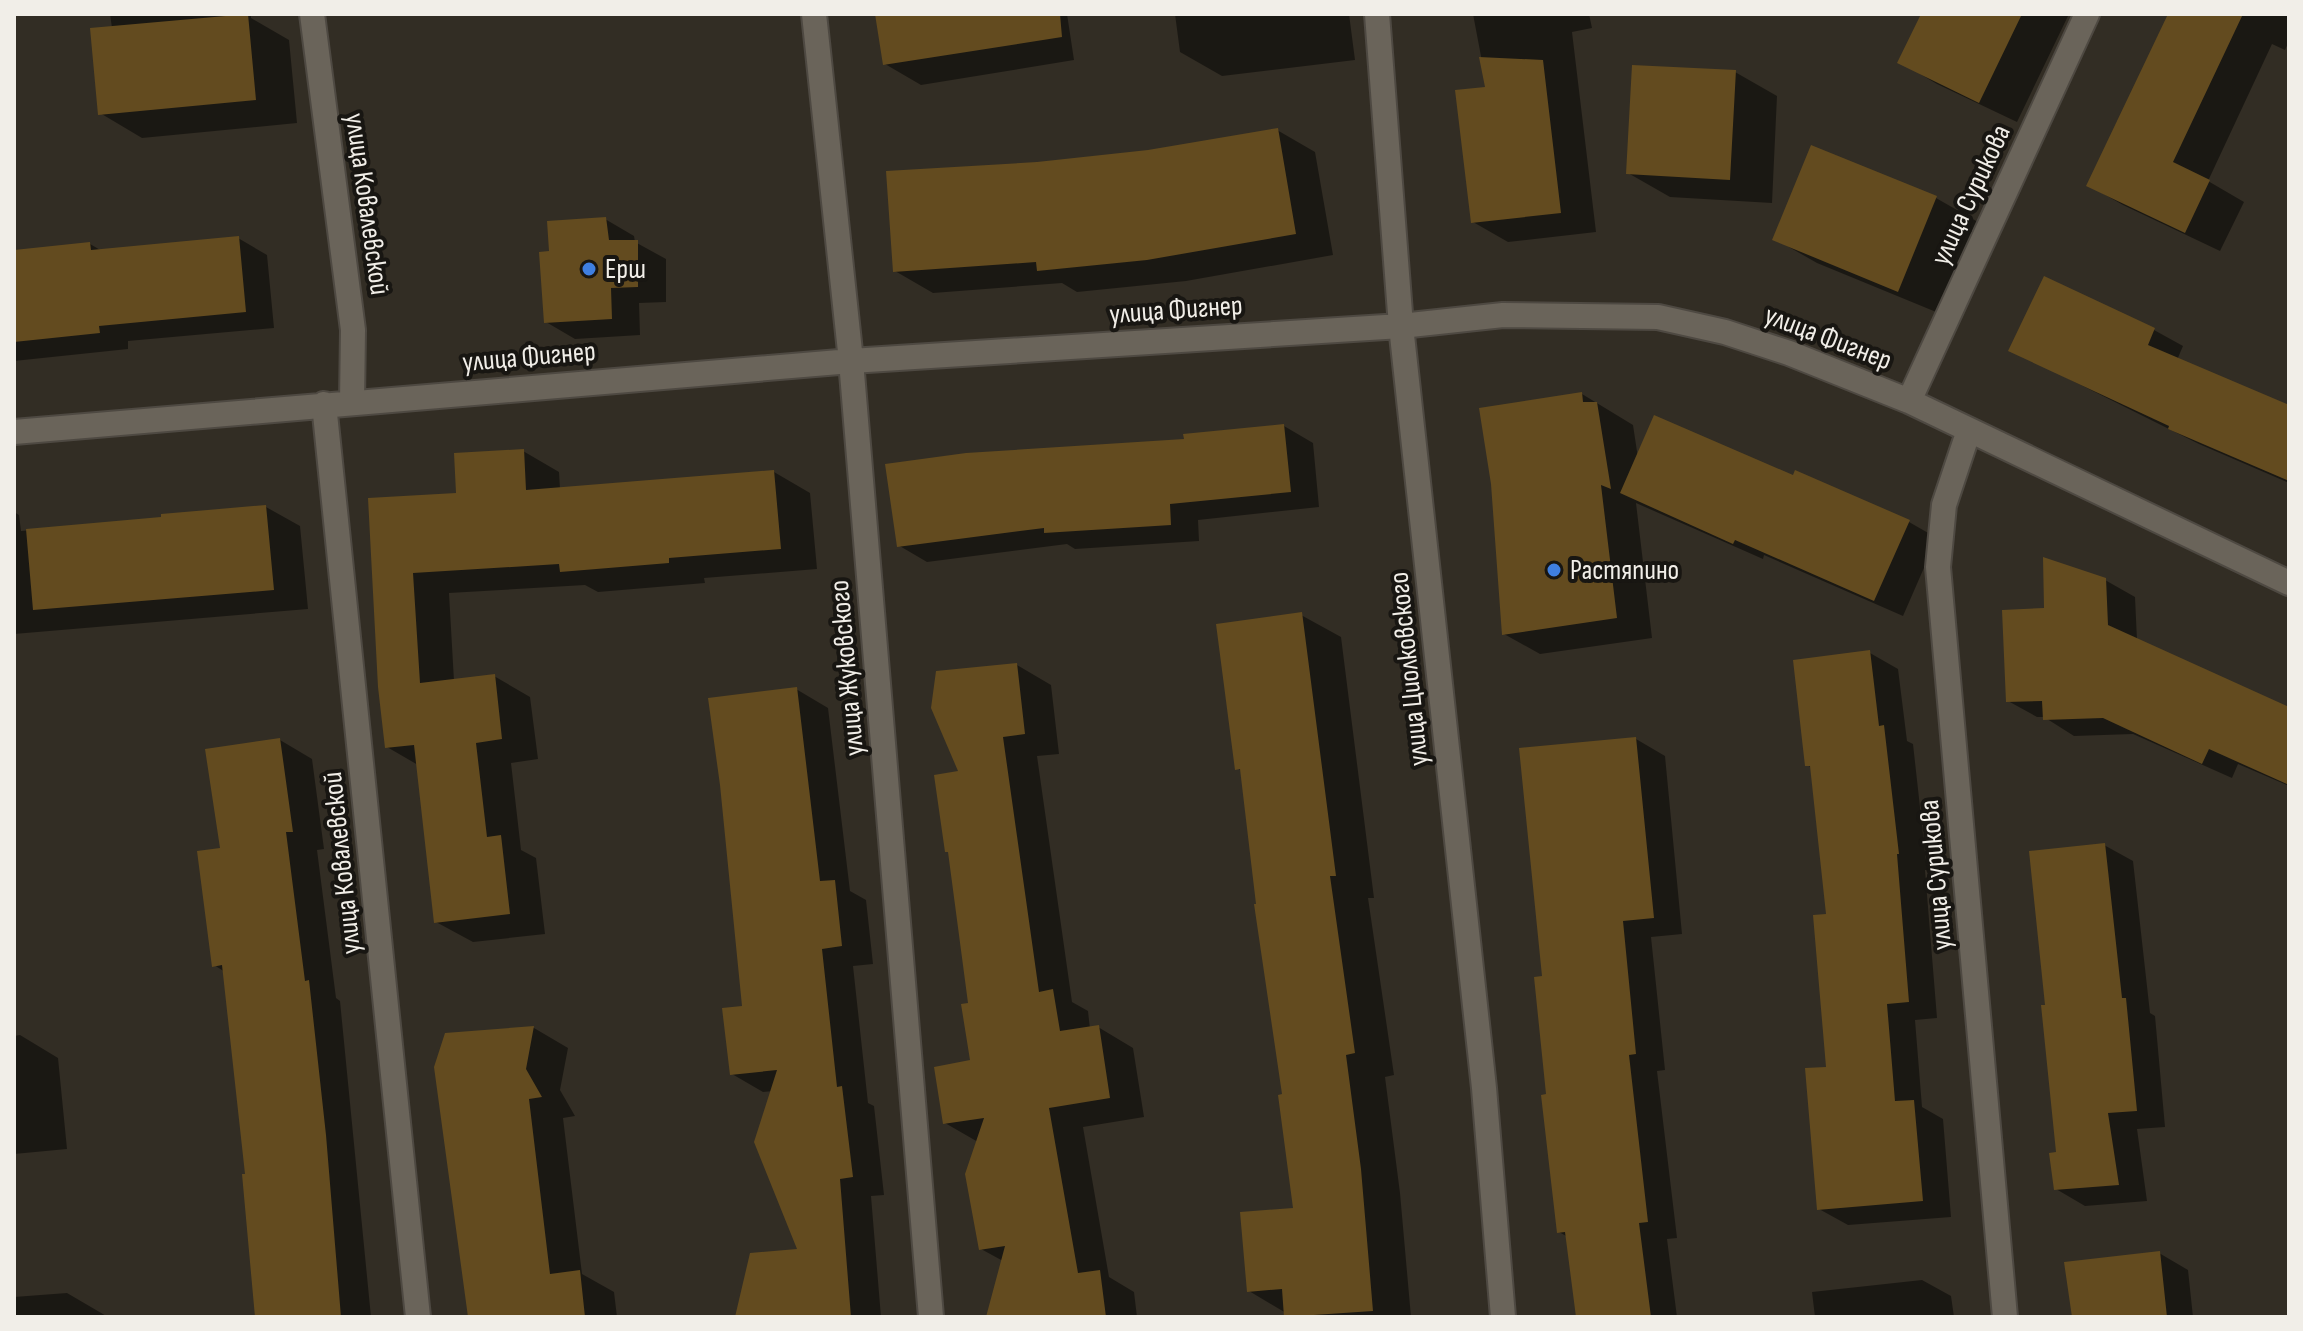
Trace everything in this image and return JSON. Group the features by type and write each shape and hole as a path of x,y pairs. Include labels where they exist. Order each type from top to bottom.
{"street":[{"name":"улица Ковалевской","path":"312,14 353,330 352,402"},
{"name":"улица Жуковского","path":"814,14 851,361 931,1317"},
{"name":"улица Циолковского","path":"1377,14 1401,326 1483,1072 1503,1317"},
{"name":"улица Сурикова","path":"1909,401 2087,14"},
{"name":"улица Фигнер","path":"14,432 851,361 1401,326 1503,315 1658,317 1725,332 1789,353 1909,401 2289,583"},
{"name":"улица Ковалевской","path":"324,404 418,1317"},
{"name":"улица Сурикова","path":"1969,430 1944,505 1938,567 2005,1317"}],"building":[{"path":"248,14 256,100 98,115 90,28"},
{"path":"875,14 1060,14 1062,37 883,65"},
{"path":"1921,14 2022,14 1979,103 1897,63"},
{"path":"2168,14 2243,14 2173,162 2210,180 2185,233 2086,186"},
{"path":"1479,57 1543,60 1561,213 1471,223 1455,90 1485,87"},
{"path":"1632,65 1736,70 1730,180 1626,174"},
{"path":"1278,128 1296,234 1147,260 1037,271 1036,262 893,272 886,171 1037,162 1148,150"},
{"path":"1811,145 1937,196 1898,292 1772,240"},
{"name":"Ерш","path":"606,217 609,240 638,240 638,287 611,288 612,319 544,323 539,252 549,251 547,221"},
{"path":"239,236 246,312 99,326 100,333 14,342 14,250 90,242 91,250"},
{"path":"2044,276 2155,328 2148,345 2289,405 2289,481 2168,429 2169,426 2008,351"},
{"path":"1582,392 1583,402 1597,402 1611,489 1601,485 1617,618 1502,635 1491,484 1479,408"},
{"path":"1654,415 1793,475 1795,470 1910,520 1874,601 1735,540 1733,544 1620,493"},
{"path":"1284,424 1291,492 1170,504 1171,525 1044,533 1044,528 897,547 885,464 966,453 1184,439 1183,434"},
{"path":"524,449 526,490 774,470 781,549 669,558 669,563 560,572 559,564 413,573 420,683 495,674 502,739 476,743 487,837 501,835 510,914 434,923 414,745 385,748 378,687 368,498 456,493 454,453"},
{"path":"266,505 274,590 33,610 26,529"},
{"path":"2043,557 2106,578 2108,625 2289,707 2289,785 2209,749 2202,764 2103,718 2043,720 2042,701 2006,702 2002,610 2044,608"},
{"path":"1302,612 1336,876 1330,876 1355,1053 1346,1055 1361,1169 1373,1311 1284,1317 1282,1289 1247,1292 1240,1212 1293,1208 1278,1095 1282,1094 1254,904 1240,769 1235,770 1216,624"},
{"path":"1870,650 1879,726 1884,725 1899,854 1909,1002 1887,1004 1895,1101 1914,1100 1923,1201 1817,1210 1805,1068 1826,1067 1813,915 1826,914 1810,766 1805,766 1793,660"},
{"path":"1017,663 1025,734 1003,737 1039,992 1053,989 1060,1031 1099,1025 1110,1098 1049,1108 1078,1273 1100,1270 1106,1317 986,1317 1005,1246 979,1250 965,1174 984,1118 943,1124 934,1067 970,1060 961,1004 968,1003 948,852 945,852 934,775 958,771 931,708 936,671"},
{"path":"797,687 820,881 835,880 842,946 822,949 837,1087 842,1086 853,1177 840,1179 851,1317 735,1317 750,1253 797,1249 754,1142 777,1070 730,1075 722,1008 742,1006 708,698"},
{"path":"1636,737 1654,918 1623,921 1636,1054 1629,1055 1648,1222 1639,1223 1651,1317 1576,1317 1565,1232 1557,1233 1541,1095 1546,1094 1534,977 1542,976 1519,748"},
{"path":"280,738 293,832 286,832 305,981 309,980 326,1135 341,1317 255,1317 242,1174 245,1174 222,965 212,967 197,851 220,848 205,749"},
{"path":"2105,843 2122,998 2126,998 2137,1111 2108,1113 2119,1185 2054,1190 2049,1153 2056,1152 2029,851"},
{"path":"534,1026 526,1069 542,1097 529,1099 550,1274 580,1270 585,1317 468,1317 434,1067 445,1033"},
{"path":"2160,1251 2167,1317 2072,1317 2064,1262"}],"place":[{"name":"Ерш","path":"589,269"},
{"name":"Растяпино","path":"1554,570"}]}
